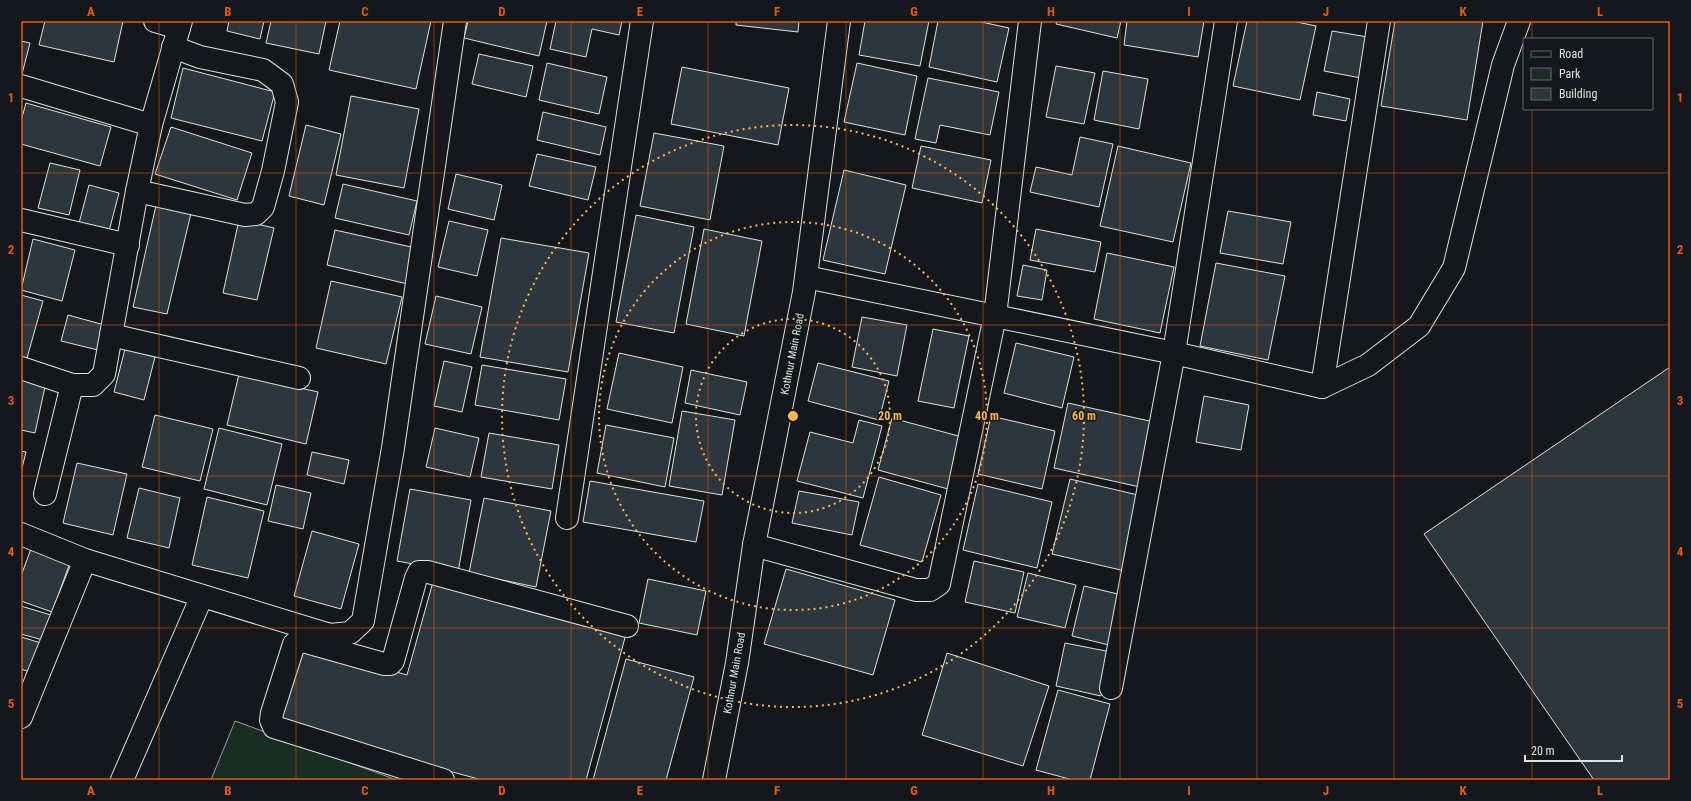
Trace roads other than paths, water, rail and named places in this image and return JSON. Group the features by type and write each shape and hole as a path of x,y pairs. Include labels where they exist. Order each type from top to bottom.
{"street":[{"path":"137,191 245,215 256,214 263,207 273,171 287,102 282,84 263,70 200,57 178,32 156,21"},
{"path":"21,534 85,560 330,635 350,633 363,622 393,448 455,21"},
{"path":"567,518 642,21"},
{"name":"Kothnur Main Road","path":"714,780 736,663 754,545 806,277 840,21"},
{"path":"754,545 916,590 930,590 939,584 995,316 1030,21"},
{"path":"1111,688 1174,353 1226,21"},
{"path":"1322,386 1380,21"},
{"path":"806,277 1174,353 1322,386 1368,365 1419,326 1454,268 1503,65 1519,21"},
{"path":"21,368 72,385 93,384 104,374 137,191 151,125 178,32"},
{"path":"21,86 151,125"},
{"path":"21,220 128,245"},
{"path":"111,335 299,378"},
{"path":"45,494 72,385"},
{"path":"21,717 85,560"},
{"path":"443,780 274,727 270,720 294,644 298,641 306,642 384,664 390,664 394,661 416,578 419,572 428,572 627,626"},
{"path":"122,780 202,596"}]}
